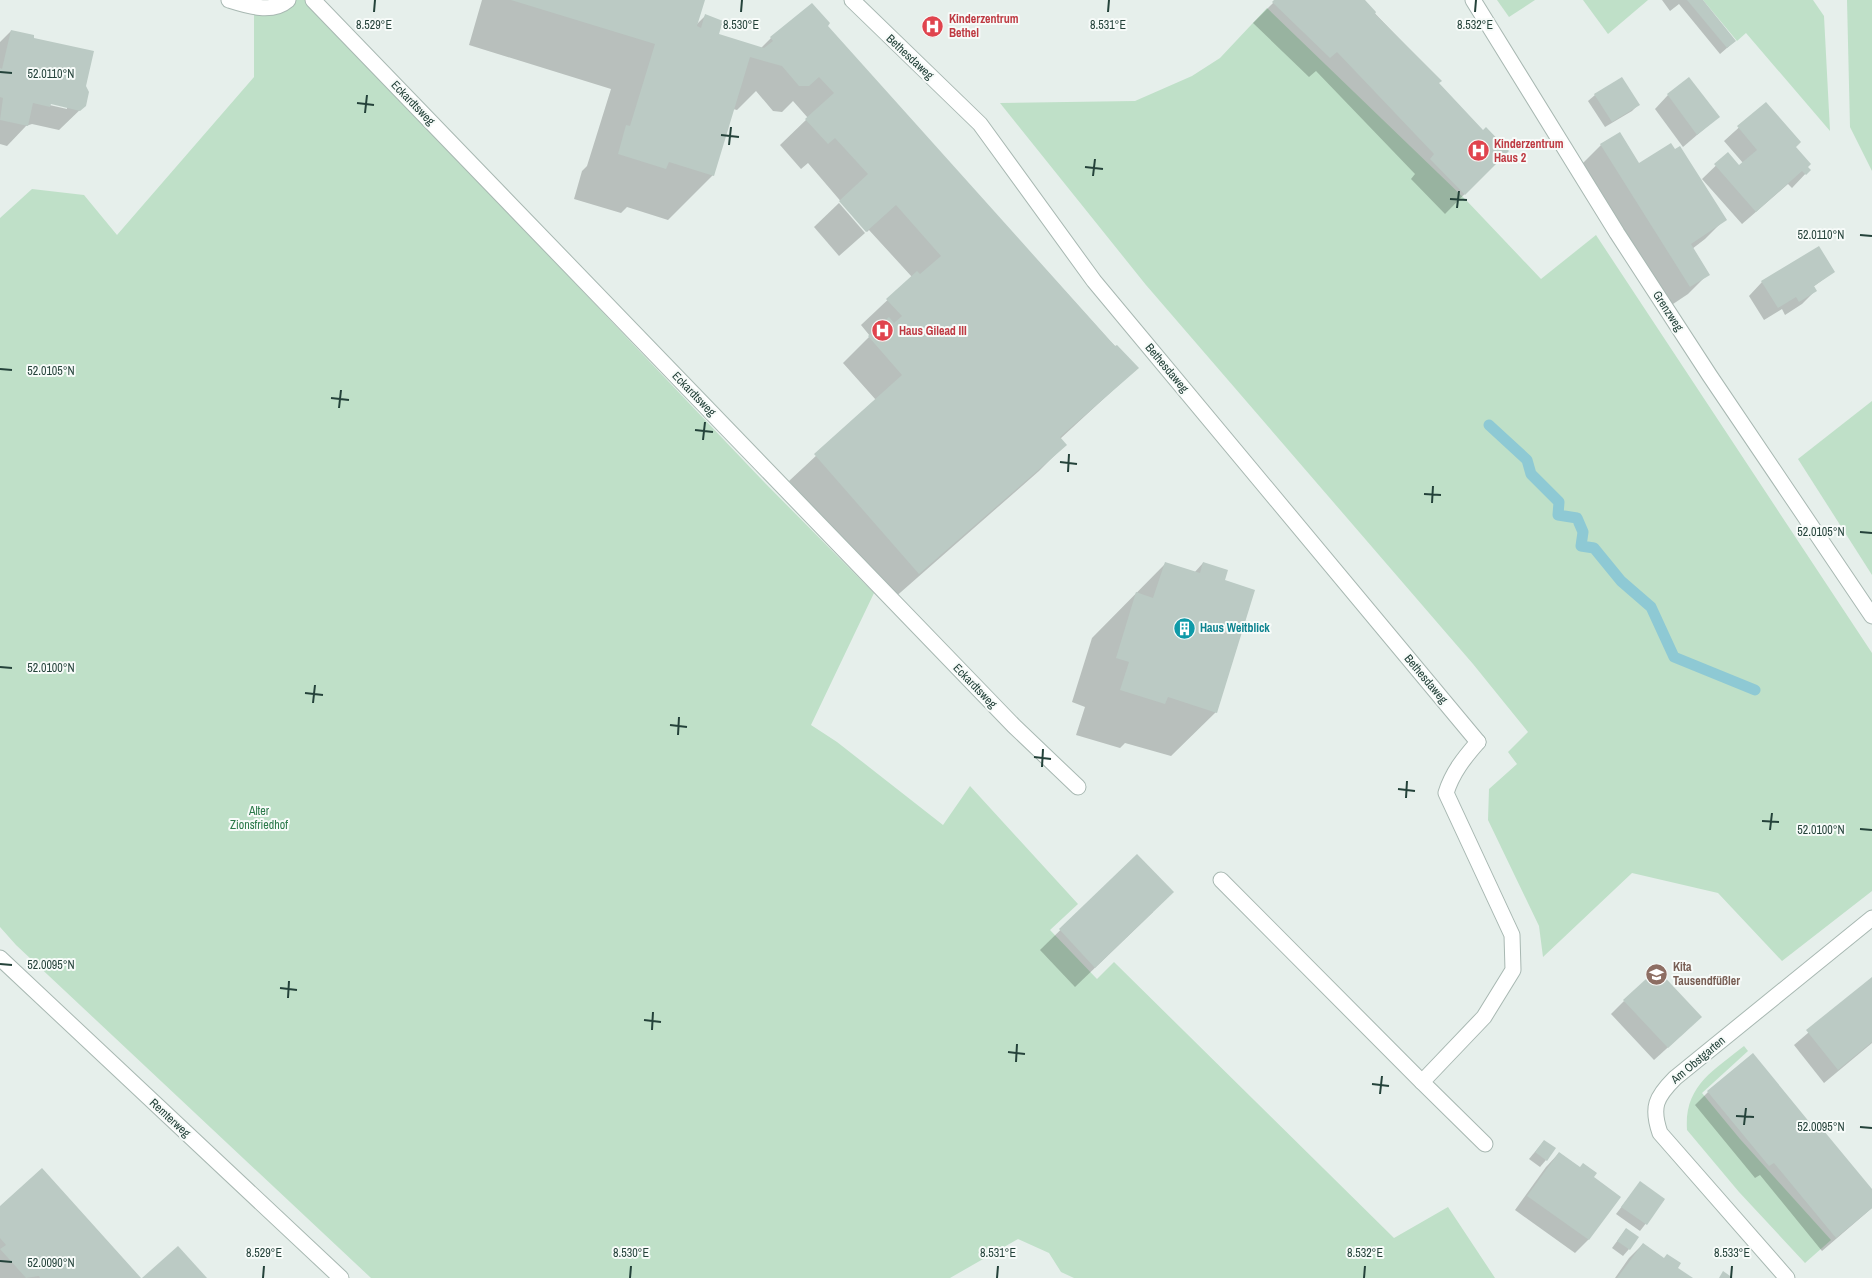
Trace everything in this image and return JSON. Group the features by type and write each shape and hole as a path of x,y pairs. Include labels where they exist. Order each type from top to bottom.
{"street":[{"path":"229,0 254,8 282,6 288,0"},
{"name":"Eckardtsweg","path":"313,0 1014,726 1078,787"},
{"name":"Bethesdaweg","path":"852,0 980,124 1094,281 1478,742 1454,773 1446,793 1512,934 1513,970 1484,1017 1422,1082"},
{"name":"Grenzweg","path":"1473,0 1617,233 1705,368 1872,616"},
{"path":"1221,880 1485,1144"},
{"name":"Am Obstgarten","path":"1787,1278 1660,1133 1655,1118 1656,1104 1662,1091 1675,1078 1872,918"},
{"name":"Remterweg","path":"0,958 341,1278"}],"green space":[{"name":"Alter Zionsfriedhof","path":"294,0 306,0 765,483 874,593 811,725 837,742 943,825 970,786 1078,904 1050,930 1097,979 1114,962 1394,1238 1448,1207 1495,1278 1074,1278 1061,1272 1049,1253 1018,1239 950,1278 371,1278 16,945 0,927 0,218 32,189 84,195 117,235 254,77 254,13"},
{"path":"1497,0 1535,0 1509,17"},
{"path":"1583,0 1648,0 1608,34"},
{"path":"1703,0 1813,0 1824,16 1830,131 1746,33 1737,41"},
{"path":"1847,0 1872,0 1872,171 1850,127"},
{"path":"1267,8 1466,200 1541,279 1596,235 1872,653 1872,891 1782,961 1718,893 1632,873 1543,957 1539,926 1488,820 1489,789 1517,764 1508,752 1528,732 1473,664 1146,285 1000,103 1135,101 1192,76 1220,58"},
{"path":"1872,401 1872,575 1798,459"},
{"path":"1744,1046 1748,1051 1702,1093 1740,1139 1831,1240 1805,1263 1739,1192 1687,1130 1687,1115 1690,1102 1696,1091 1712,1072"}],"building":[{"path":"511,0 705,0 697,26 701,28 705,14 723,21 719,34 764,48 773,41 770,37 812,3 830,23 828,26 1115,346 1117,345 1139,368 1060,437 1067,445 919,574 814,454 902,375 868,336 889,317 894,323 902,316 886,299 917,271 920,274 941,256 896,205 866,232 839,201 868,174 835,138 828,144 805,119 834,93 819,77 809,86 799,86 782,66 750,57 714,176 669,162 666,169 618,154 626,125 630,126 655,44"},
{"path":"1274,0 1365,0 1376,12 1375,14 1442,81 1439,83 1483,130 1486,127 1509,151 1465,195 1430,159 1434,154 1337,52 1330,58 1272,2"},
{"path":"1687,0 1703,0 1736,41 1727,48"},
{"path":"11,30 34,35 34,38 94,51 86,86 89,92 86,106 80,111 51,104 50,107 33,103 28,126 0,120 3,98 0,97 0,68 2,69"},
{"path":"1622,77 1640,105 1612,122 1594,94"},
{"path":"1689,77 1720,117 1697,135 1667,94"},
{"path":"1766,102 1801,142 1796,147 1811,164 1808,167 1811,170 1806,175 1802,171 1756,212 1714,164 1728,152 1739,165 1757,150 1737,126"},
{"path":"1620,132 1639,163 1671,143 1675,149 1680,146 1727,220 1691,244 1710,275 1690,287 1600,144"},
{"path":"1819,246 1835,272 1814,286 1817,291 1799,302 1796,297 1778,308 1761,281"},
{"name":"Haus Weitblick","path":"1165,562 1200,573 1203,562 1228,570 1225,580 1255,590 1217,713 1168,697 1165,704 1120,690 1129,662 1116,658 1136,592 1153,598"},
{"path":"1137,854 1174,892 1095,968 1059,929"},
{"path":"1657,969 1702,1017 1668,1048 1623,1000"},
{"path":"1872,977 1872,1042 1838,1070 1806,1030"},
{"path":"1753,1053 1815,1129 1819,1125 1872,1189 1872,1208 1836,1238 1774,1163 1769,1166 1707,1091"},
{"path":"1544,1140 1556,1148 1547,1161 1535,1152"},
{"path":"1559,1152 1580,1167 1583,1163 1597,1173 1594,1177 1621,1197 1589,1240 1527,1196"},
{"path":"42,1168 141,1278 40,1278 39,1276 26,1278 0,1249 6,1245 0,1238 0,1206"},
{"path":"1640,1181 1665,1199 1647,1225 1621,1207"},
{"path":"1626,1228 1639,1237 1630,1250 1617,1241"},
{"path":"1643,1243 1664,1258 1667,1254 1681,1263 1678,1268 1693,1278 1617,1278"},
{"path":"178,1246 207,1278 142,1278"},
{"path":"1723,1271 1733,1278 1719,1278"}],"waterway":[{"path":"1489,425 1527,460 1531,474 1559,502 1558,515 1577,518 1583,532 1581,546 1594,548 1621,581 1651,607 1674,657 1755,690"}],"place":[{"name":"Kinderzentrum Bethel","path":"933,26"},
{"name":"Kinderzentrum Haus 2","path":"1478,151"},
{"name":"Haus Gilead III","path":"883,331"},
{"name":"Haus Weitblick","path":"1184,628"},
{"name":"Kita Tausendfüßler","path":"1657,974"}]}
